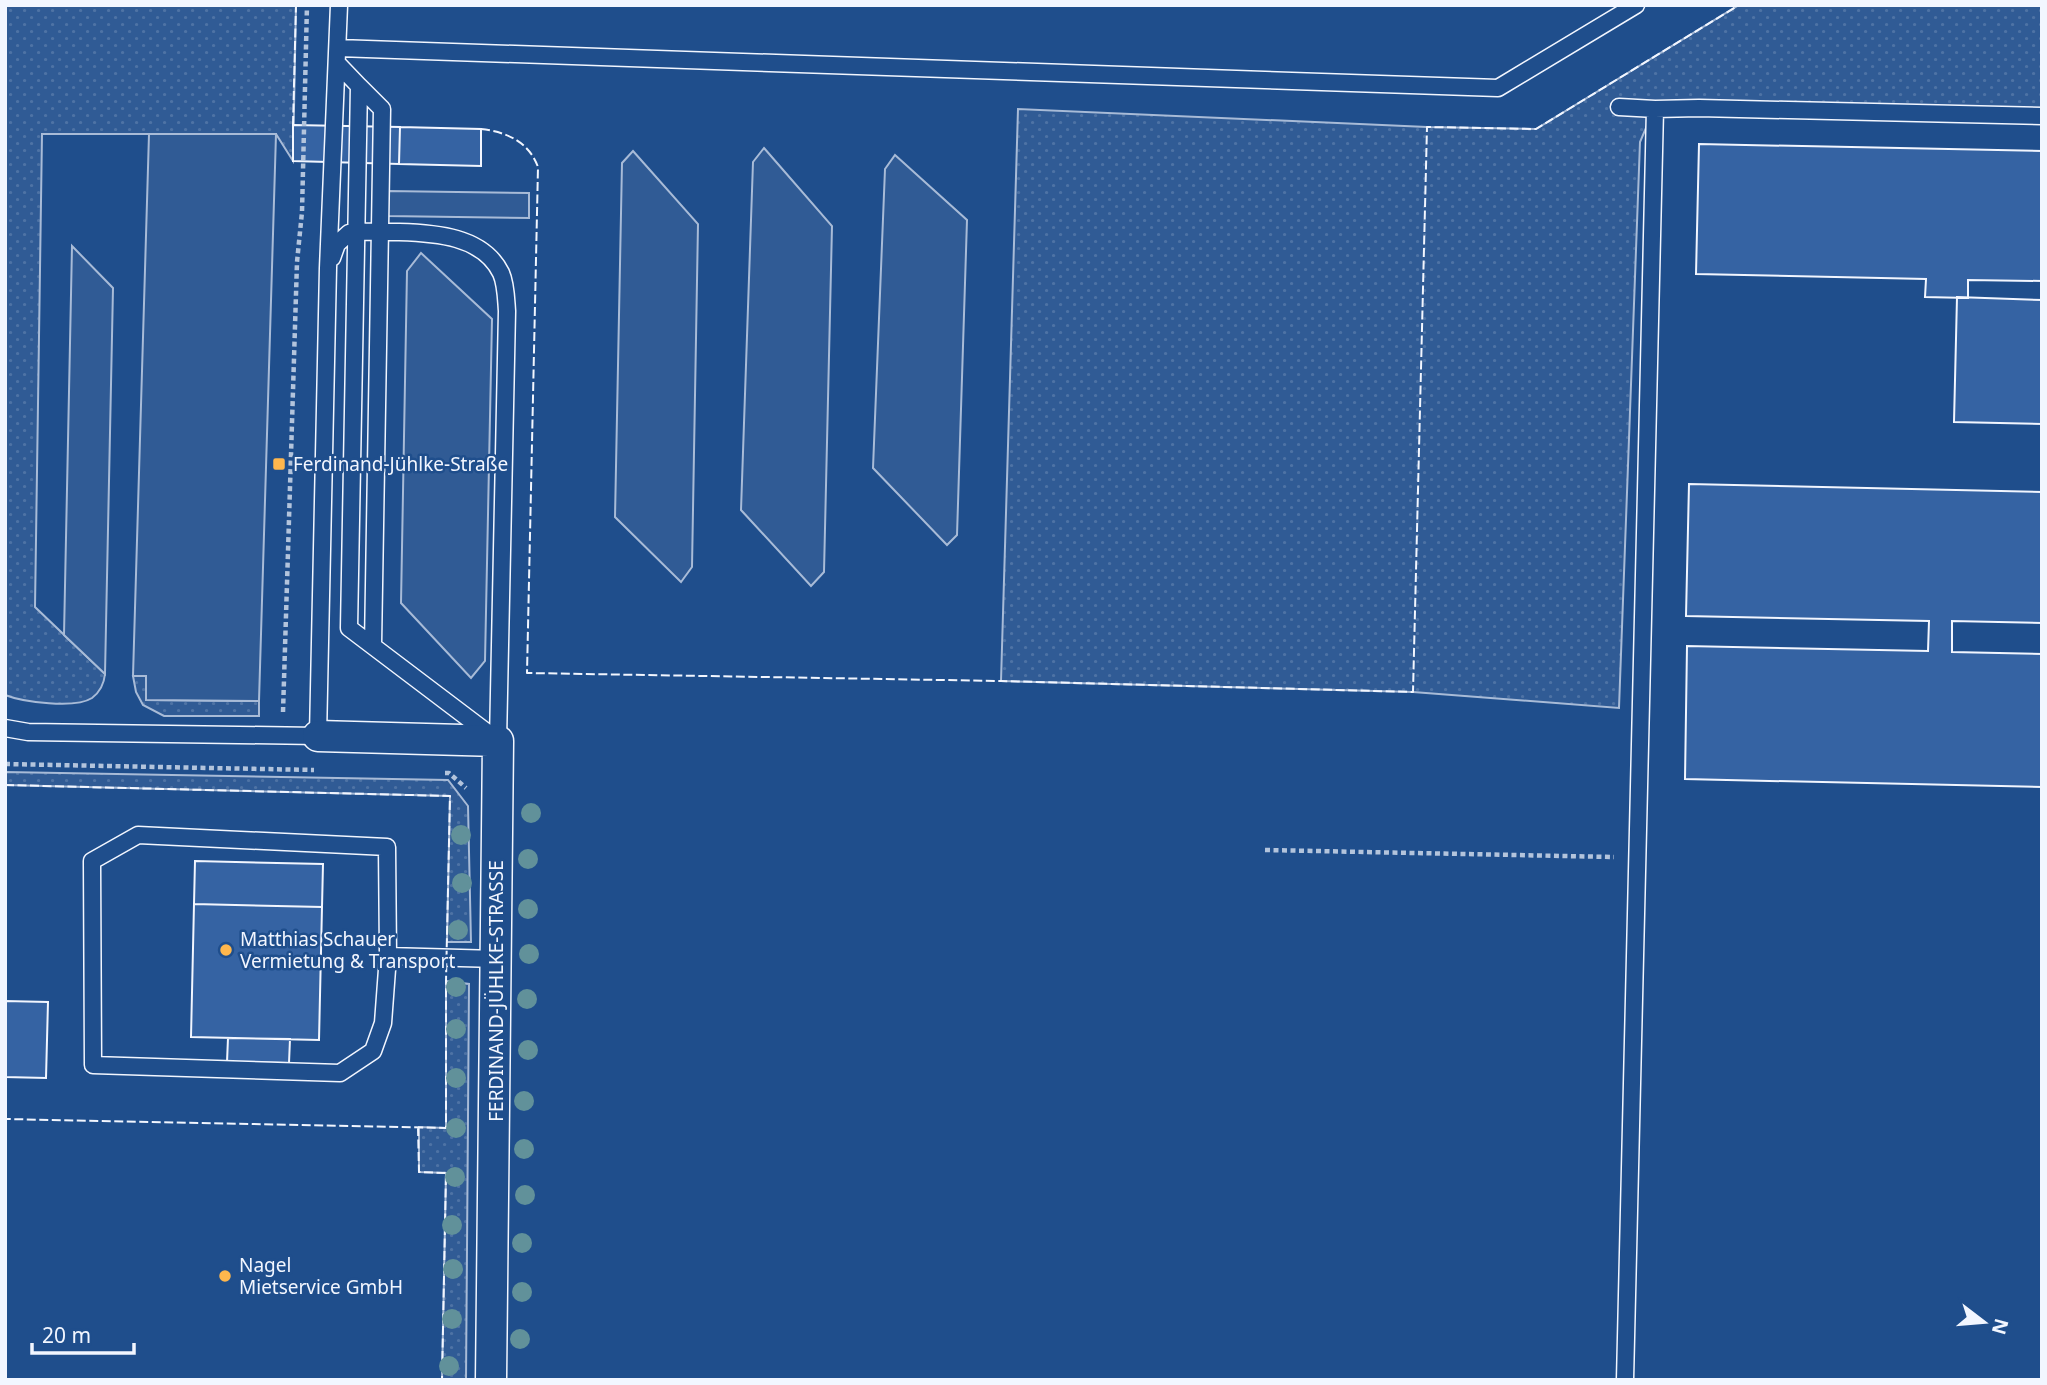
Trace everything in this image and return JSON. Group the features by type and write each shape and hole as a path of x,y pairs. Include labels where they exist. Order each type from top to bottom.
{"street":[{"path":"318,736 498,741"},
{"name":"FERDINAND-JÜHLKE-STRASSE","path":"491,1380 498,741"}],"lane":[{"path":"5,728 27,732 318,736 328,268 339,5"},
{"path":"337,55 1498,88 1636,5"},
{"path":"337,55 359,86 382,109 373,645"},
{"path":"359,86 349,628 498,741"},
{"path":"1619,107 2042,116"},
{"path":"1625,1380 1654,109"},
{"path":"328,268 337,244 349,233 421,233 450,237 474,245 489,257 501,273 506,290 498,741"},
{"path":"138,835 387,846 388,956 383,1023 373,1051 340,1073 93,1065 92,861 138,835"},
{"path":"388,956 497,959"}],"path":[{"path":"284,769 290,454 297,262 302,212 307,5"},
{"path":"1265,850 1638,858"}],"shaded area":[{"path":"5,5 296,5 293,161 276,134 42,134 35,607 105,674 101,688 95,696 74,703 36,702 5,695"},
{"path":"1739,5 2042,5 2042,117 1654,109 1640,142 1619,708 1413,692 1001,681 1018,109 1427,127 1536,129"},
{"path":"149,134 276,134 259,701 146,700 146,676 133,676"},
{"path":"764,148 832,226 824,572 811,586 741,510 753,162"},
{"path":"633,151 698,224 692,567 681,582 615,517 622,163"},
{"path":"895,155 967,220 957,535 947,545 873,468 885,169"},
{"path":"387,191 529,193 529,218 387,216"},
{"path":"72,246 113,288 105,674 64,635"},
{"path":"421,253 492,319 485,661 471,678 401,603 407,271"},
{"path":"133,676 146,676 146,700 259,701 259,716 164,716 143,705 136,692"},
{"path":"5,772 448,780 468,806 471,942 447,942 450,796 5,785"},
{"path":"446,981 469,984 466,1380 442,1380 446,1173 419,1172 419,1127 446,1128"}],"building":[{"path":"293,125 400,127 399,164 293,161"},
{"path":"400,127 481,129 481,166 399,164"},
{"path":"1699,144 2042,151 2042,281 1968,280 1968,298 1925,297 1926,279 1696,274"},
{"path":"1957,297 2042,300 2042,424 1954,422"},
{"path":"1689,484 2042,492 2042,623 1952,621 1952,652 2042,654 2042,787 1685,779 1687,646 1928,651 1929,621 1686,616"},
{"path":"195,861 323,864 322,907 194,904"},
{"path":"194,904 322,907 319,1040 191,1037"},
{"path":"5,1001 48,1002 46,1078 5,1077"},
{"path":"228,1038 290,1039 289,1063 227,1062"}],"fence":[{"path":"293,125 296,5"},
{"path":"481,129 516,140 529,151 538,167 527,673 1001,681 1413,692 1427,127 1536,129 1739,5"},
{"path":"5,785 450,796 446,1128 5,1119"},
{"path":"418,1127 419,1172 446,1173 442,1380"}],"place":[{"name":"Ferdinand-Jühlke-Straße","path":"279,464"},
{"name":"Matthias Schauer Vermietung & Transport","path":"226,950"},
{"name":"Nagel Mietservice GmbH","path":"225,1276"}]}
